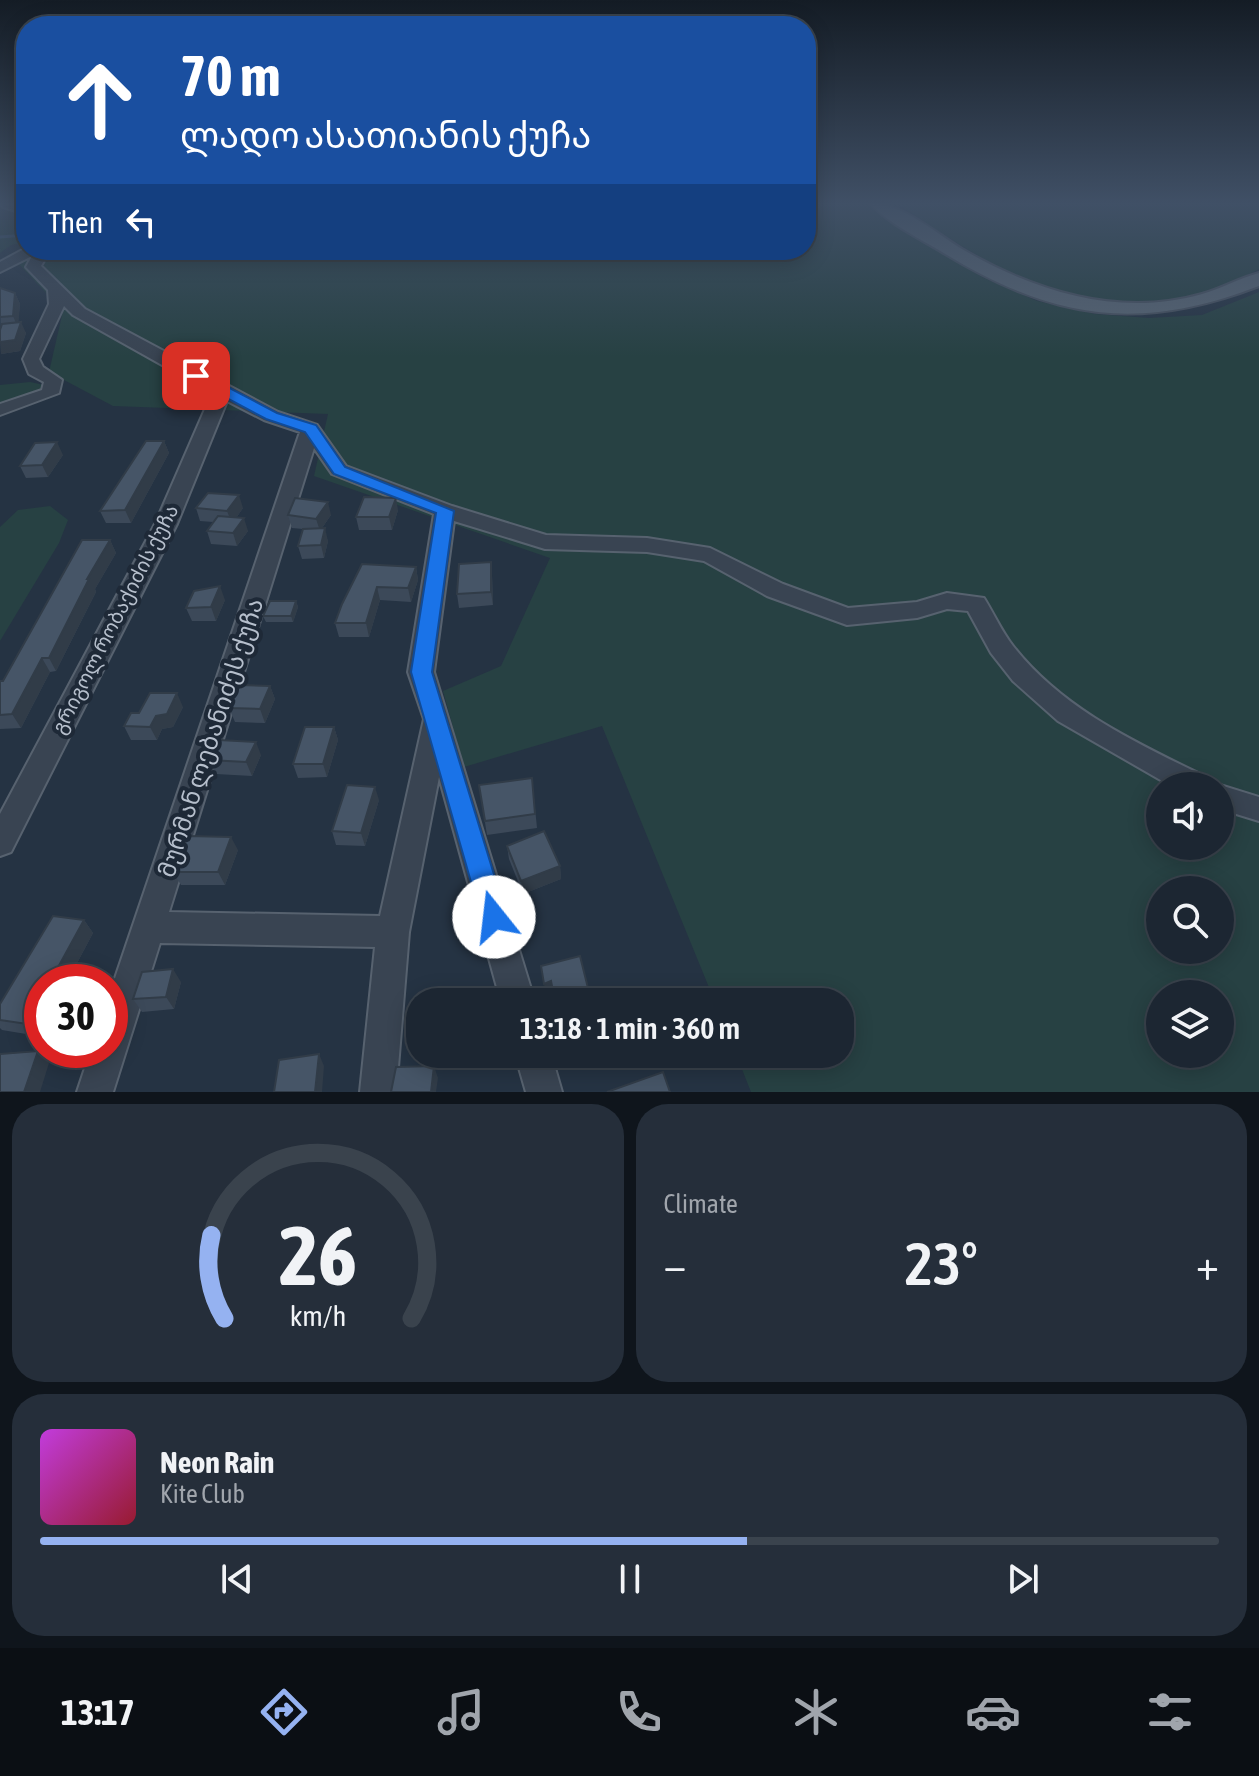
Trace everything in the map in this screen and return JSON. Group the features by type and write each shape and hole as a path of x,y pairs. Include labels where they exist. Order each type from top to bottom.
{"main road":[{"path":"959,255 1006,282 1069,302 1167,308 1224,296 1259,279"}],"street":[{"path":"37,260 33,267 79,312 271,416 310,429 339,470 445,511 545,542 647,545 710,555 775,590 847,617 917,610 947,601 976,604 1005,654 1056,706 1134,754 1170,772"},
{"path":"0,410 50,393 53,380 35,370 31,359 57,304 55,290"},
{"name":"გრიგოლ რობაქიძის ქუჩა","path":"0,843 166,524 222,391"},
{"name":"მურმან ლებანიძეს ქუჩა","path":"128,992 310,429"},
{"path":"445,511 421,672 514,988"},
{"path":"378,1092 393,932 437,719"},
{"path":"1234,801 1259,809"},
{"path":"150,927 393,932"},
{"name":"მურმან ლებანიძეს ქუჩა","path":"95,1092 103,1068"},
{"path":"537,1068 544,1092"}],"green space":[{"path":"816,255 948,255 982,277 1037,301 1095,314 1149,318 1202,315 1259,292 1259,1092 751,1092 742,1068 854,1068 854,988 709,988 602,726 464,767 443,691 501,666 550,558 314,476 328,414 113,406 49,372 63,311 16,261 816,260"},
{"path":"977,255 1259,255 1259,269 1204,297 1154,303 1068,293 1038,284"},
{"path":"30,382 58,388 53,397 0,413 0,385"},
{"path":"50,506 68,520 59,543 0,641 0,527 18,510"}],"building":[{"path":"0,288 15,293 13,316 0,317"},
{"path":"21,322 15,340 0,342 2,324"},
{"path":"146,441 164,441 125,510 100,511"},
{"path":"57,442 42,465 20,466 35,443"},
{"path":"208,493 239,495 227,511 196,508"},
{"path":"364,497 396,498 389,517 356,517"},
{"path":"295,498 328,502 316,519 288,515"},
{"path":"218,516 244,518 233,533 207,531"},
{"path":"325,528 321,545 298,546 303,529"},
{"path":"82,540 110,540 87,579 49,658 42,658 12,714 0,715 0,681 3,681"},
{"path":"491,562 491,592 457,594 459,564"},
{"path":"362,564 416,567 408,588 377,587 366,623 335,623 342,604"},
{"path":"220,586 211,607 186,608 194,591"},
{"path":"270,601 296,601 291,616 263,616"},
{"path":"240,685 270,686 260,709 229,708"},
{"path":"150,693 177,693 167,714 156,716 150,727 124,726 131,713 139,713"},
{"path":"305,727 334,727 323,764 293,764"},
{"path":"219,740 256,742 246,762 209,760"},
{"path":"532,778 535,814 485,821 479,785"},
{"path":"347,785 375,787 361,833 332,831"},
{"path":"544,831 560,866 521,881 507,846"},
{"path":"188,836 231,837 218,872 173,872"},
{"path":"53,916 84,920 60,964 24,964"},
{"path":"580,956 588,988 552,988 551,981 544,984 541,966"},
{"path":"24,964 24,1024 0,1020 0,1004"},
{"path":"173,969 166,997 133,999 142,972"},
{"path":"24,1052 24,1068 32,1068 24,1092 0,1092 0,1054"},
{"path":"319,1054 315,1092 274,1092 279,1060"},
{"path":"396,1067 434,1068 431,1092 391,1092"},
{"path":"663,1072 670,1092 607,1092"}],"route":[{"path":"196,376 271,416 310,429 339,470 445,511 421,672 494,917"}]}
